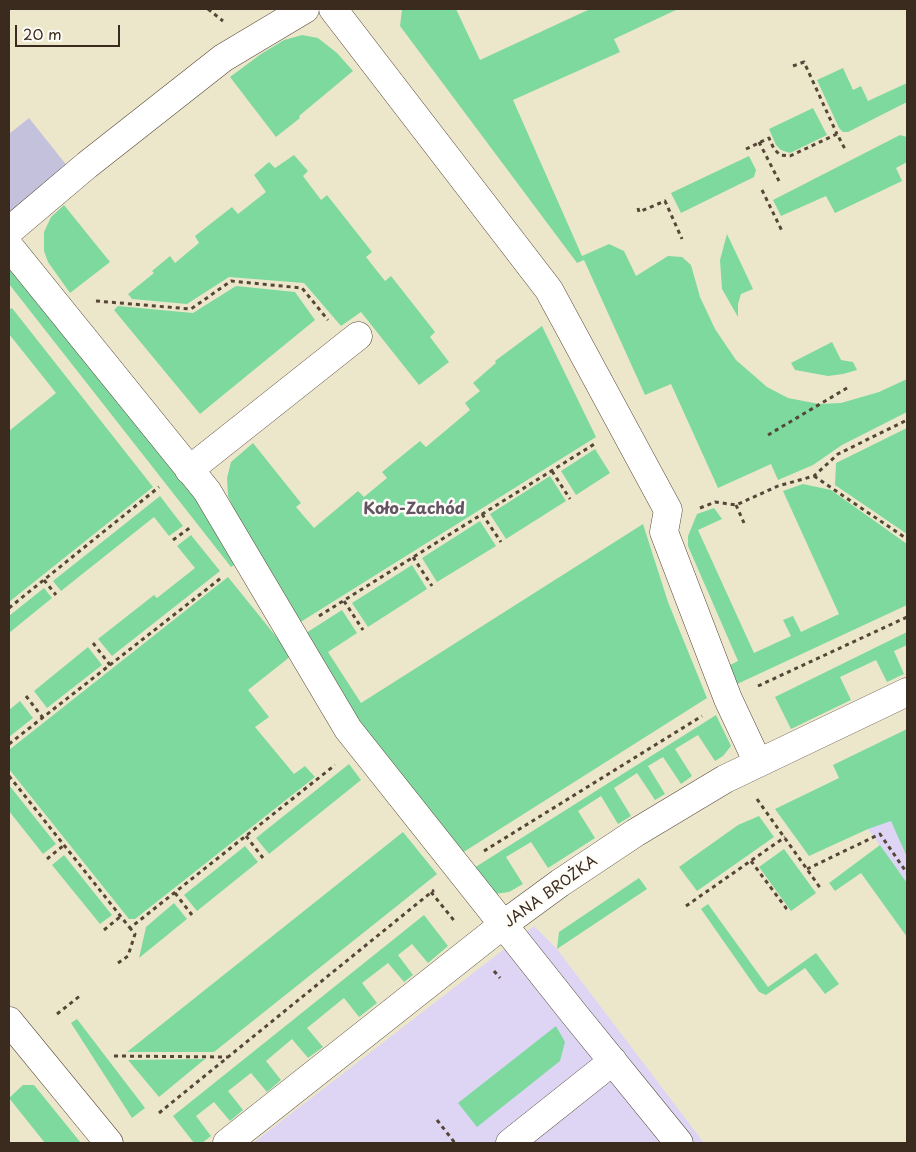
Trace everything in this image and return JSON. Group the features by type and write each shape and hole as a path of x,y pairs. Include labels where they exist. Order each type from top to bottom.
{"street":[{"path":"9,231 87,165 223,58 305,9"},
{"path":"333,9 549,290 668,510 664,532 728,699 758,763"},
{"path":"9,246 207,491 348,729 679,1143"},
{"path":"189,470 353,340"},
{"name":"JANA BROŻKA","path":"228,1143 504,924 560,883 635,833 725,779 907,692"},
{"path":"9,1021 109,1143"},
{"path":"512,1142 612,1061"}],"path":[{"path":"793,66 804,62 845,148"},
{"path":"746,149 769,138 774,149 780,154 790,156 837,134"},
{"path":"759,142 779,181"},
{"path":"762,190 782,231"},
{"path":"638,208 639,212 665,201 682,239"},
{"path":"87,301 191,309 231,281 302,288 353,340"},
{"path":"768,435 847,388"},
{"path":"664,532 687,525 694,510 715,502 736,505 778,486 814,476 838,454 907,420"},
{"path":"291,633 624,426"},
{"path":"552,471 570,499"},
{"path":"814,476 907,539"},
{"path":"9,608 159,487"},
{"path":"736,505 744,524"},
{"path":"482,514 501,542"},
{"path":"172,540 191,526"},
{"path":"413,557 432,586"},
{"path":"9,744 228,572"},
{"path":"44,580 56,595"},
{"path":"344,601 363,630"},
{"path":"159,1113 459,868 516,830 728,699 907,617"},
{"path":"93,643 110,665"},
{"path":"26,696 42,718"},
{"path":"130,928 361,746"},
{"path":"9,776 135,934 128,956 118,963"},
{"path":"756,796 821,889"},
{"path":"807,869 880,834 907,873"},
{"path":"246,836 263,858"},
{"path":"686,906 785,838"},
{"path":"47,859 64,845"},
{"path":"751,861 786,908 782,910"},
{"path":"175,893 192,915"},
{"path":"104,930 121,916"},
{"path":"57,1014 81,995"},
{"path":"114,1056 229,1057"},
{"path":"437,1120 455,1143"}],"shaded area":[{"path":"29,118 68,167 9,216 9,134"},
{"path":"907,743 907,883 868,829 840,778"},
{"path":"534,926 557,949 704,1143 253,1143"}],"green space":[{"path":"402,9 456,9 480,60 590,9 678,9 614,39 620,52 513,100 582,256 609,244 624,251 636,276 668,256 682,257 691,265 700,297 715,329 736,360 767,387 788,398 819,404 841,403 879,392 907,379 907,412 842,445 813,465 778,480 771,464 718,488 671,384 645,395 584,260 577,263 400,26"},
{"path":"302,35 318,38 337,53 353,71 276,137 230,77 284,40"},
{"path":"843,68 853,90 861,86 868,101 907,83 907,102 848,132 843,132 839,128 817,80"},
{"path":"813,108 827,135 790,153 781,150 776,145 769,129"},
{"path":"900,135 907,137 907,162 896,168 902,181 835,213 826,196 781,216 773,200"},
{"path":"294,155 308,171 303,176 321,200 327,195 372,252 366,257 385,281 391,276 435,332 430,337 449,362 419,385 361,312 341,326 304,283 229,277 187,304 132,299 128,294 154,273 152,271 170,256 175,263 199,243 195,236 232,207 238,214 266,192 254,175 269,162 275,168"},
{"path":"749,156 756,170 754,177 681,213 671,193"},
{"path":"64,205 110,262 70,293 48,262 44,251 44,232 51,217"},
{"path":"727,234 753,289 741,294 738,304 738,317 722,289 720,260"},
{"path":"9,263 200,503 236,564 231,567 9,284"},
{"path":"236,286 295,292 315,320 200,414 114,310 118,306 193,313"},
{"path":"12,308 153,487 9,602 9,431 56,393 9,334 9,310"},
{"path":"542,326 596,437 299,623 235,512 228,496 227,478 231,462 253,443 301,503 296,507 314,528 358,491 364,497 387,478 382,472 420,441 426,447 470,410 465,403 480,391 473,383 496,363 495,361"},
{"path":"832,342 841,360 853,362 857,370 828,376 795,370 791,363"},
{"path":"907,428 907,534 835,485 836,463"},
{"path":"595,449 610,473 576,495 561,471"},
{"path":"550,476 566,501 506,539 490,514"},
{"path":"803,484 831,490 907,544 907,605 735,685 728,666 738,661 688,546 688,536 697,514 714,508 722,519 698,530 754,653 791,636 783,620 793,616 801,632 839,614 783,491"},
{"path":"160,496 183,526 169,536 154,517 61,591 53,581"},
{"path":"480,521 496,546 437,582 422,558"},
{"path":"643,524 668,602 707,698 462,853 362,727 306,633 342,610 357,633 328,652 361,703"},
{"path":"191,535 220,571 112,656 98,639 154,595 157,598 195,568 177,546"},
{"path":"412,565 427,589 368,627 352,603"},
{"path":"228,577 291,655 248,690 269,717 255,727 294,774 305,766 315,777 135,919 129,919 9,769 9,750"},
{"path":"44,588 52,598 9,633 9,616"},
{"path":"907,632 907,645 894,651 904,674 887,682 876,660 840,677 851,700 791,729 775,697"},
{"path":"88,647 102,665 47,708 34,691"},
{"path":"20,701 33,718 9,737 9,710"},
{"path":"716,715 731,746 723,756 715,761 698,735 675,749 692,776 681,784 663,757 648,766 665,794 655,800 637,773 614,788 631,816 618,824 601,796 578,811 595,838 548,868 531,842 506,857 523,884 509,892 495,894 474,868"},
{"path":"907,729 907,857 891,821 868,829 809,856 775,809 839,778 833,765"},
{"path":"349,764 361,780 269,854 256,838"},
{"path":"9,785 56,844 43,854 9,811"},
{"path":"759,816 774,837 697,891 679,867 738,825"},
{"path":"403,832 437,874 214,1052 127,1052"},
{"path":"880,845 907,883 907,937 861,873 835,891 829,883"},
{"path":"245,846 258,862 197,911 184,895"},
{"path":"784,849 816,893 791,911 759,867"},
{"path":"64,855 112,915 100,924 52,865"},
{"path":"639,878 647,889 557,949 559,932"},
{"path":"174,903 187,919 139,958 146,927"},
{"path":"708,904 768,987 816,953 839,984 825,994 805,968 766,995 759,992 701,909"},
{"path":"424,915 448,946 428,963 412,944 398,955 413,975 404,982 388,963 362,983 377,1003 359,1017 344,998 307,1028 323,1047 308,1058 292,1039 266,1061 281,1080 267,1092 251,1073 228,1091 243,1110 230,1121 214,1102 196,1116 211,1136 202,1143 194,1143 173,1116"},
{"path":"77,1019 145,1108 132,1118 71,1023"},
{"path":"556,1026 565,1042 560,1061 477,1127 458,1103"},
{"path":"205,1059 159,1097 128,1060"},
{"path":"23,1085 34,1085 81,1143 45,1143 9,1098"}],"district":[{"name":"Koło-Zachód","path":"414,510"}]}
